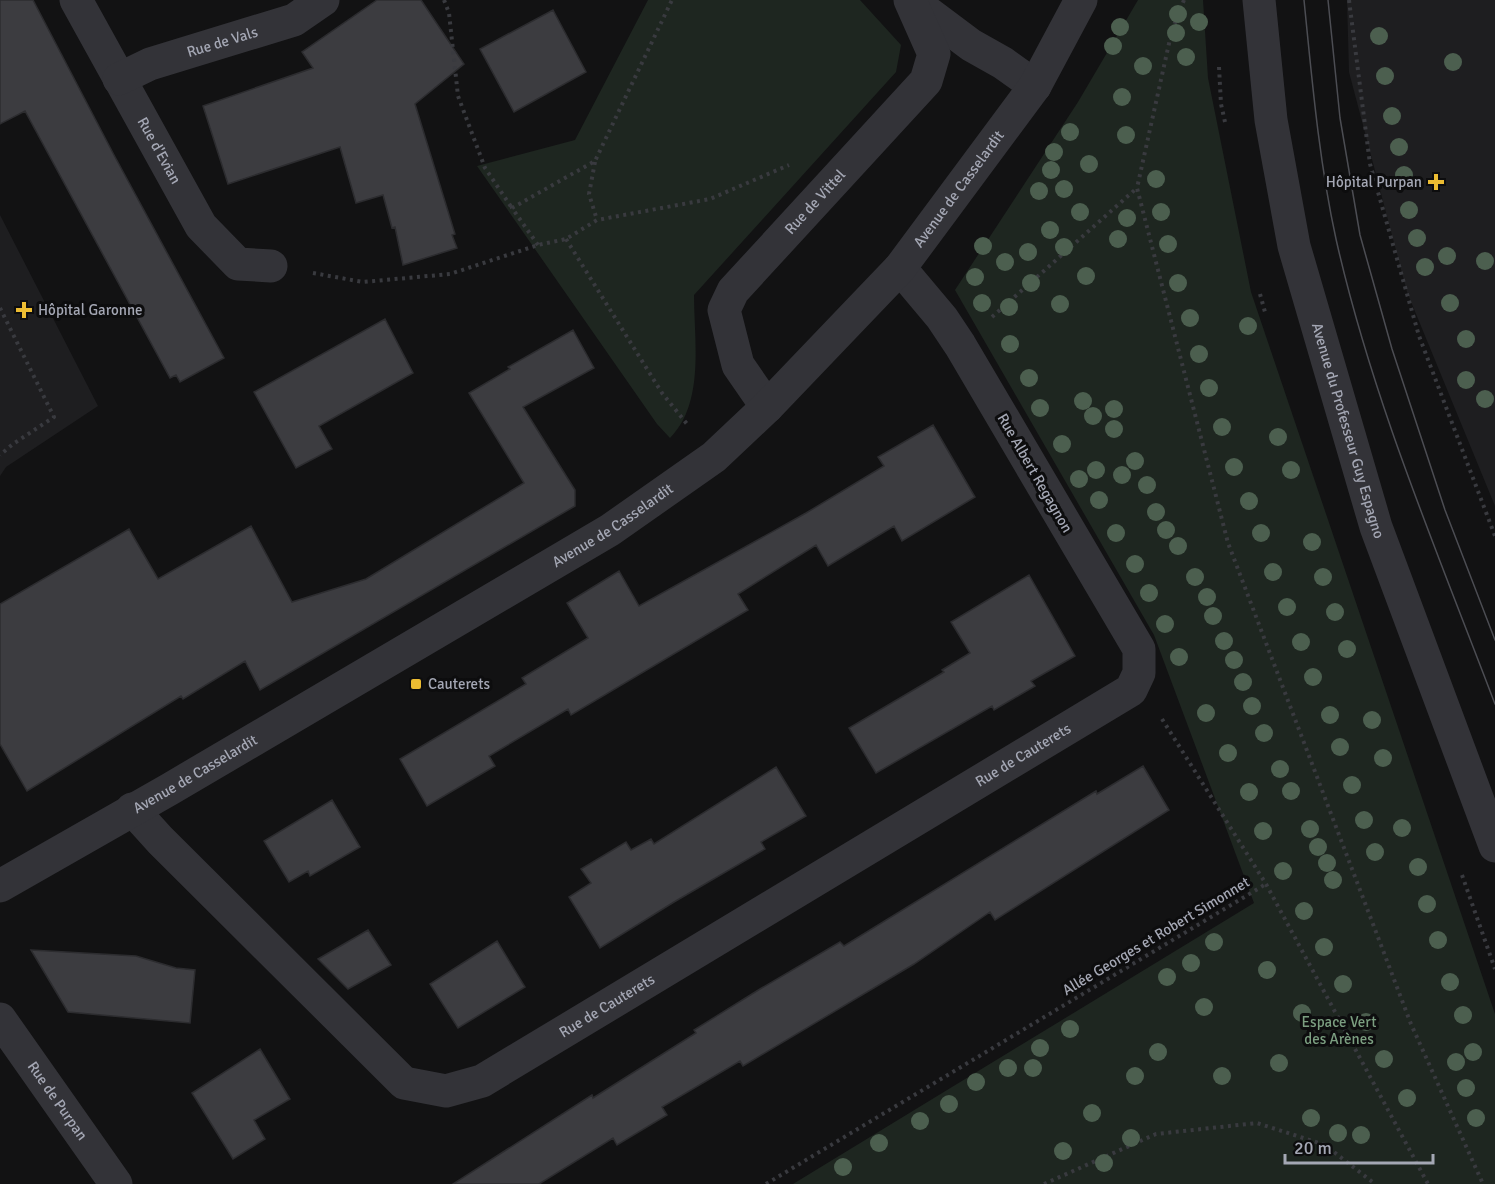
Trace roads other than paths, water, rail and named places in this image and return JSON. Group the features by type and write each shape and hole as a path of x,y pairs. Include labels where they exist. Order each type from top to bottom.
{"street":[{"name":"Rue d'Evian","path":"76,0 201,226 238,264 271,266"},
{"name":"Rue de Vals","path":"118,79 150,64 294,20 323,0"},
{"name":"Rue de Vittel","path":"911,0 971,45 1004,63 1035,86"},
{"name":"Rue de Vittel","path":"767,407 738,365 723,310 733,291 926,81 934,54 911,0"},
{"name":"Avenue de Casselardit","path":"0,886 170,789 610,530 714,457 767,407 900,268 1035,86 1081,0"},
{"name":"Avenue du Professeur Guy Espagno","path":"1259,0 1271,120 1294,246 1376,527 1495,846"},
{"name":"Rue Albert Regagnon","path":"900,268 942,318 960,345 1139,649 1139,673 1131,690"},
{"name":"Rue de Cauterets","path":"132,809 159,840 404,1083 446,1091 482,1081 1131,690"},
{"name":"Rue de Purpan","path":"0,1018 116,1184"}],"tram line":[{"path":"1304,0 1325,180 1336,239 1351,299 1407,474 1495,704"},
{"path":"1328,0 1340,118 1360,235 1392,349 1445,510 1495,640"}],"place":[{"name":"Hôpital Purpan","path":"1436,182"},
{"name":"Hôpital Garonne","path":"24,310"},
{"name":"Cauterets","path":"416,684"}],"park label":[{"name":"Espace Vert des Arènes","path":"1339,1030"}]}
